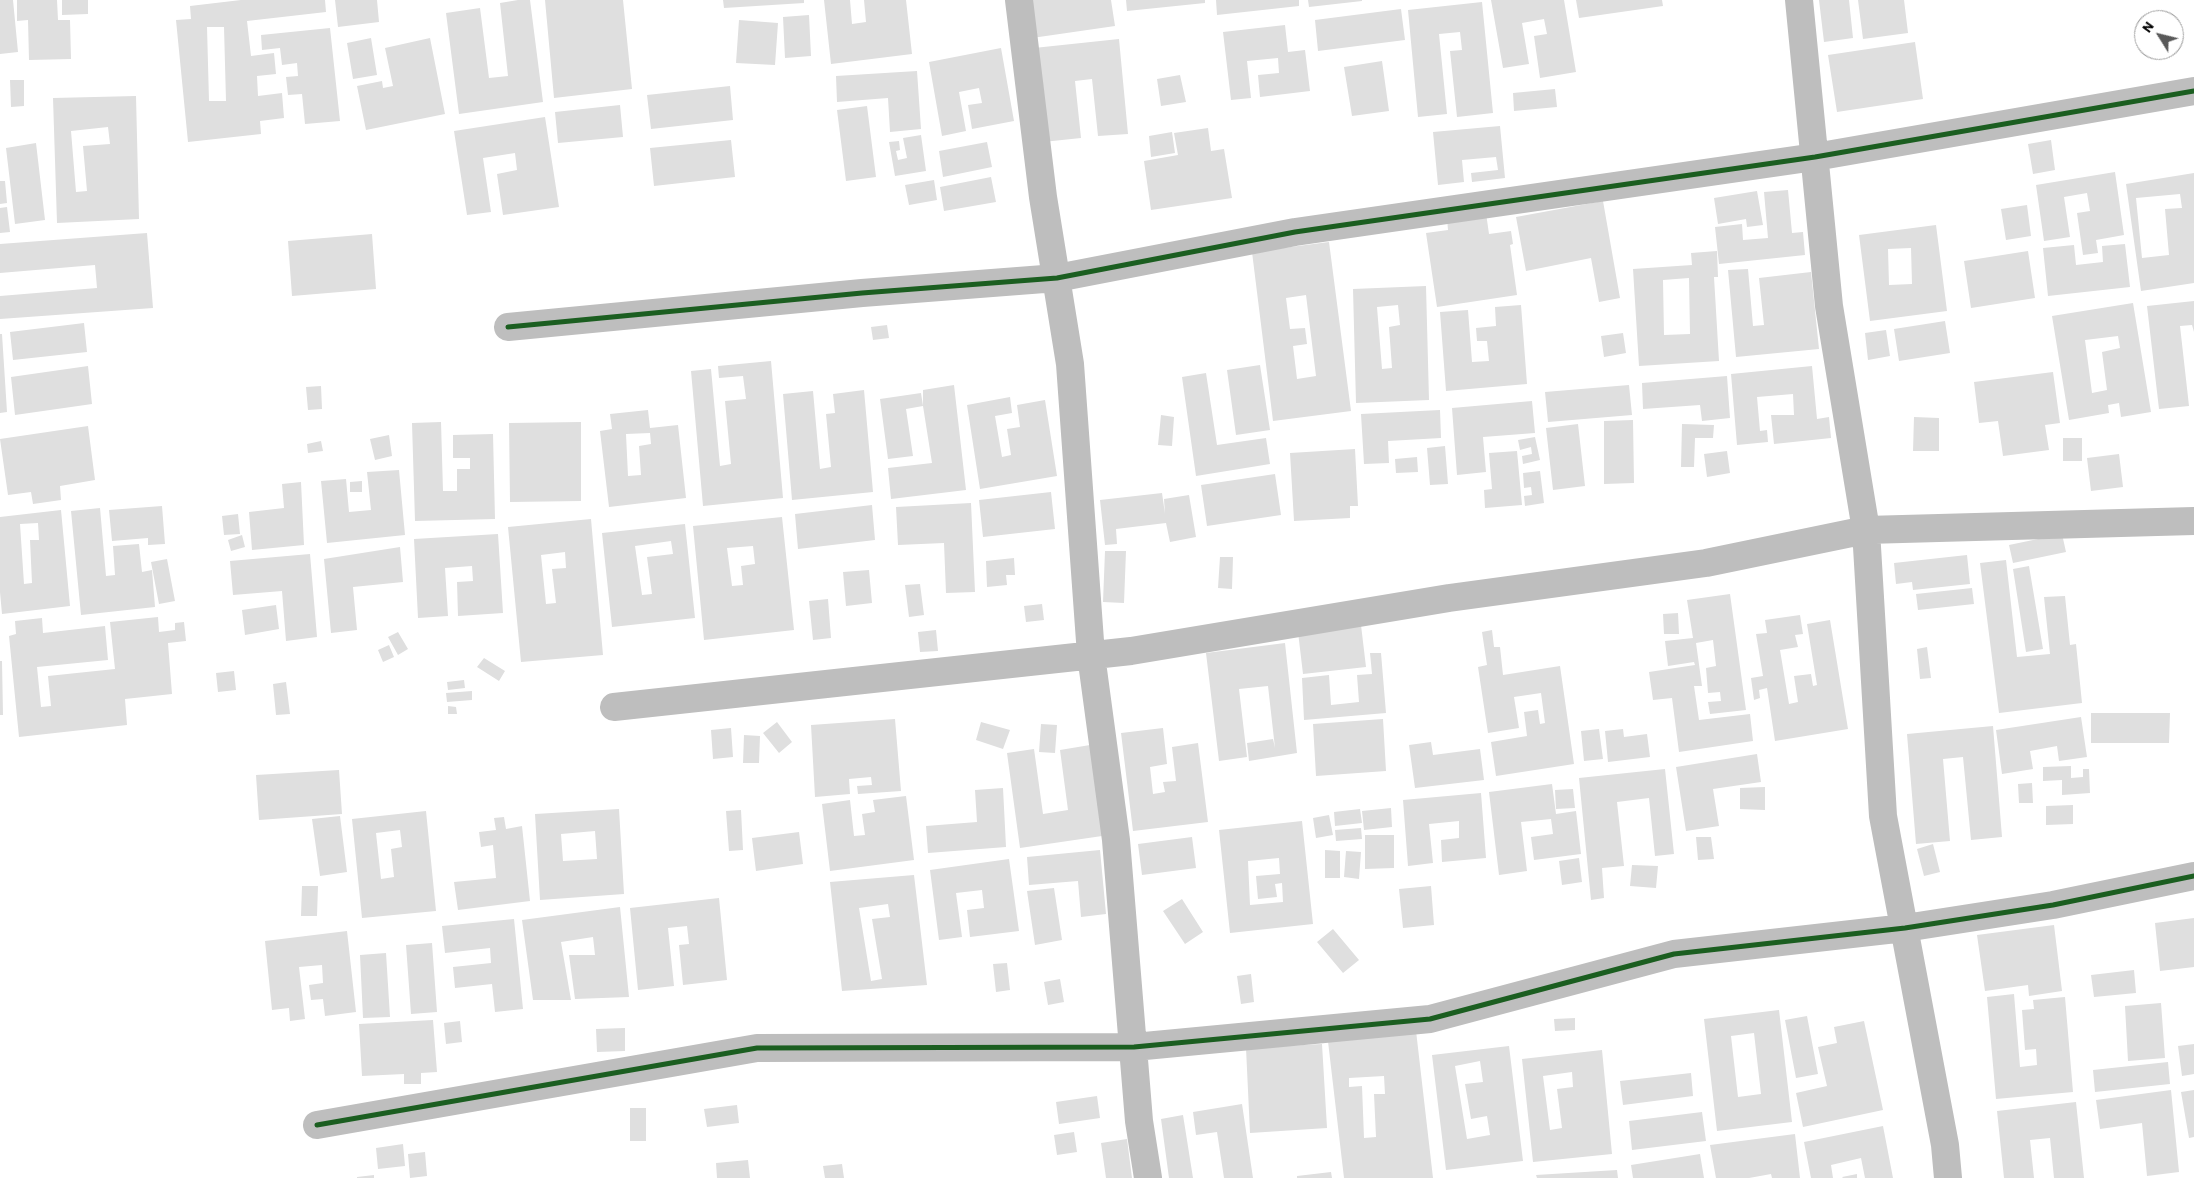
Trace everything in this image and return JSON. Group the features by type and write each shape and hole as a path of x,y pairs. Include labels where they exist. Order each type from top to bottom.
{"street":[{"path":"1019,0 1043,197 1070,364 1091,655 1116,840 1139,1121 1148,1178"},
{"path":"1800,0 1829,306 1866,530 1883,816 1945,1145 1948,1178"},
{"path":"508,327 862,293 1057,278 1295,232 1815,157 2194,92"},
{"path":"614,707 1131,651 1449,598 1706,563 1866,530 2194,521"},
{"path":"317,1125 758,1048 1134,1047 1430,1020 1674,954 1904,928 2053,905 2194,876"}],"building":[{"path":"0,0 13,0 18,52 0,54"},
{"path":"17,0 57,0 58,20 70,20 71,59 29,60 28,20 17,21"},
{"path":"62,0 88,0 88,14 62,15"},
{"path":"241,0 325,0 326,12 247,21 251,56 274,53 276,74 257,76 258,96 282,93 284,118 260,121 261,134 188,142 176,20 191,19 190,6","holes":["207,27 224,27 226,101 209,101"]},
{"path":"335,0 377,0 379,22 338,27"},
{"path":"530,0 543,102 459,114 446,13 480,8 489,78 508,76 500,3"},
{"path":"545,0 623,0 632,89 554,98"},
{"path":"723,0 804,0 804,3 724,8"},
{"path":"824,0 850,0 852,24 866,22 864,0 906,0 912,54 831,64"},
{"path":"1026,0 1111,0 1115,26 1032,38"},
{"path":"1126,0 1205,0 1205,3 1127,11"},
{"path":"1216,0 1299,0 1299,6 1217,15"},
{"path":"1308,0 1362,0 1362,1 1309,7"},
{"path":"1491,0 1564,0 1576,72 1540,78 1534,36 1547,34 1544,19 1522,23 1529,64 1503,68"},
{"path":"1576,0 1662,0 1663,6 1579,18"},
{"path":"1819,0 1849,0 1853,38 1824,42"},
{"path":"1858,0 1904,0 1908,33 1863,39"},
{"path":"1482,2 1493,113 1457,117 1450,51 1462,50 1460,32 1439,34 1447,114 1418,117 1408,10"},
{"path":"1401,9 1405,40 1318,51 1315,20"},
{"path":"809,15 811,56 785,58 783,17"},
{"path":"739,20 778,23 775,65 736,63"},
{"path":"1285,25 1288,52 1305,50 1310,91 1260,97 1258,75 1279,73 1278,58 1247,61 1251,98 1231,100 1223,32"},
{"path":"330,28 340,121 305,124 302,94 288,95 286,77 298,76 297,63 282,65 280,48 262,50 261,35"},
{"path":"371,38 377,75 353,79 347,43"},
{"path":"430,38 445,114 366,130 357,86 382,81 383,88 393,86 385,48"},
{"path":"1119,39 1128,134 1098,136 1092,79 1075,81 1081,138 1043,142 1034,48"},
{"path":"1915,42 1923,99 1837,112 1828,55"},
{"path":"1001,48 1014,121 972,129 968,105 982,103 979,88 959,92 966,131 942,136 929,62"},
{"path":"1382,61 1389,111 1352,116 1344,67"},
{"path":"917,71 921,129 890,132 888,98 837,102 836,76"},
{"path":"1180,75 1186,102 1161,106 1157,79"},
{"path":"10,80 24,80 24,106 11,107"},
{"path":"730,86 733,120 651,129 647,95"},
{"path":"1555,89 1557,107 1514,111 1513,93"},
{"path":"136,96 139,219 57,223 53,98","holes":["108,127 110,144 83,146 87,191 76,192 71,131"]},
{"path":"620,105 623,137 558,143 555,112"},
{"path":"867,106 876,177 846,181 837,110"},
{"path":"545,117 559,207 503,215 497,174 517,170 515,153 483,158 491,212 467,215 454,131"},
{"path":"1500,126 1505,178 1472,182 1471,173 1498,170 1496,157 1462,160 1464,182 1438,185 1433,132"},
{"path":"1208,128 1211,151 1224,149 1232,198 1151,210 1144,161 1178,155 1174,133"},
{"path":"1172,132 1175,153 1151,157 1149,136"},
{"path":"921,135 926,171 895,176 889,142 899,141 900,150 896,151 898,160 907,158 903,138"},
{"path":"731,140 735,177 654,186 650,148"},
{"path":"2051,140 2055,170 2033,174 2028,144"},
{"path":"987,142 992,167 943,177 939,151"},
{"path":"36,143 45,220 15,224 6,148"},
{"path":"2115,172 2124,235 2096,240 2098,253 2083,255 2077,213 2090,211 2087,193 2064,197 2070,237 2044,241 2036,185"},
{"path":"2194,173 2194,283 2141,291 2126,184","holes":["2180,194 2182,208 2165,209 2169,255 2142,258 2136,198"]},
{"path":"991,177 996,202 944,211 940,187"},
{"path":"934,180 937,200 909,205 905,185"},
{"path":"0,181 5,181 7,203 0,204"},
{"path":"1788,190 1792,233 1803,232 1805,255 1719,264 1715,227 1742,224 1743,240 1768,238 1764,192"},
{"path":"1757,191 1763,225 1747,227 1746,219 1718,224 1714,198"},
{"path":"1603,201 1620,298 1599,302 1591,258 1526,271 1516,217"},
{"path":"2027,205 2031,236 2006,240 2001,209"},
{"path":"7,207 10,232 0,233 0,208"},
{"path":"1486,213 1489,234 1511,231 1513,244 1510,245 1517,295 1437,307 1426,233 1448,230 1447,219"},
{"path":"1936,225 1947,311 1870,321 1859,235","holes":["1911,248 1912,284 1889,285 1888,249"]},
{"path":"147,233 153,308 0,319 0,296 97,288 95,265 0,273 0,244"},
{"path":"372,234 376,289 292,296 288,241"},
{"path":"1329,242 1351,411 1273,421 1252,252","holes":["1306,295 1316,376 1297,379 1293,346 1307,344 1305,328 1290,329 1286,298"]},
{"path":"2125,244 2130,287 2048,296 2043,248 2074,245 2076,265 2103,262 2102,246"},
{"path":"1717,251 1718,277 1714,277 1719,361 1639,366 1633,269 1692,265 1691,253","holes":["1689,278 1690,334 1664,335 1663,280"]},
{"path":"2028,251 2035,298 1971,308 1964,261"},
{"path":"1748,269 1753,326 1764,325 1759,278 1811,272 1819,349 1736,357 1728,270"},
{"path":"1426,286 1429,400 1356,403 1353,289","holes":["1398,305 1400,325 1389,327 1392,368 1382,369 1377,307"]},
{"path":"2194,301 2194,332 2192,325 2180,326 2189,406 2159,409 2147,306"},
{"path":"2133,303 2151,412 2121,417 2119,403 2108,405 2109,413 2069,420 2052,316","holes":["2118,336 2120,348 2102,352 2107,390 2092,393 2085,340"]},
{"path":"1521,305 1527,384 1446,391 1440,312 1468,310 1472,362 1489,361 1487,341 1477,341 1476,328 1496,326 1495,307"},
{"path":"1945,321 1950,353 1899,361 1894,329"},
{"path":"84,323 87,352 13,360 10,332"},
{"path":"887,325 889,338 873,340 871,327"},
{"path":"1886,330 1890,356 1868,360 1865,333"},
{"path":"1623,333 1626,353 1604,357 1601,336"},
{"path":"0,334 2,334 7,412 0,413"},
{"path":"771,361 783,498 703,506 691,371 711,369 720,466 731,464 725,401 746,399 743,376 719,378 718,366"},
{"path":"1260,365 1270,430 1236,435 1227,370"},
{"path":"88,366 92,404 15,415 11,377"},
{"path":"1812,366 1817,419 1829,417 1831,438 1774,444 1771,415 1794,415 1793,394 1757,397 1760,431 1767,430 1768,442 1737,445 1731,374"},
{"path":"2053,372 2060,423 2045,425 2049,450 2003,456 1998,421 1979,423 1974,382"},
{"path":"1206,373 1217,445 1266,438 1270,464 1196,476 1182,377"},
{"path":"1727,376 1730,418 1702,421 1700,405 1643,409 1642,383"},
{"path":"954,385 966,490 891,499 888,468 932,463 923,406 923,390"},
{"path":"1629,385 1632,415 1548,422 1545,392"},
{"path":"321,386 322,409 308,410 306,387"},
{"path":"864,390 873,492 792,500 783,394 813,391 820,469 831,467 826,414 835,413 833,394"},
{"path":"921,393 923,406 906,409 913,456 888,459 880,399"},
{"path":"1010,397 1012,413 995,416 1002,457 1011,455 1007,429 1020,427 1017,405 1045,400 1057,476 980,489 967,405"},
{"path":"1532,401 1535,433 1483,437 1486,472 1457,475 1452,408"},
{"path":"648,410 650,428 678,425 686,498 609,507 600,431 612,429 610,414","holes":["650,433 651,444 639,446 641,475 628,476 626,434"]},
{"path":"1440,410 1441,438 1388,441 1389,463 1364,464 1361,414"},
{"path":"1161,415 1174,417 1172,446 1158,445"},
{"path":"1914,417 1939,418 1939,451 1913,451"},
{"path":"1633,420 1634,483 1604,484 1604,421"},
{"path":"441,422 443,491 457,491 457,469 470,469 470,458 453,458 453,435 493,434 495,519 415,521 412,423"},
{"path":"581,422 581,501 510,502 509,423"},
{"path":"1578,424 1585,486 1553,490 1546,428"},
{"path":"1682,424 1714,425 1713,438 1695,438 1694,467 1681,467"},
{"path":"88,426 95,480 60,486 61,500 33,504 31,492 8,495 0,439"},
{"path":"389,435 392,456 375,460 370,439"},
{"path":"1535,437 1540,460 1523,464 1522,456 1532,454 1531,447 1520,450 1518,440"},
{"path":"2063,438 2082,438 2082,461 2063,461"},
{"path":"321,441 323,451 308,453 307,444"},
{"path":"1445,446 1448,484 1430,485 1427,448"},
{"path":"1355,449 1358,506 1350,506 1350,518 1294,521 1290,453"},
{"path":"1517,451 1522,505 1485,508 1484,490 1492,489 1489,453"},
{"path":"1727,451 1730,473 1707,477 1704,454"},
{"path":"2119,454 2123,487 2091,491 2087,458"},
{"path":"1417,457 1418,472 1396,473 1395,459"},
{"path":"399,470 405,535 327,543 321,481 346,479 349,512 371,510 367,472"},
{"path":"1540,471 1544,503 1525,506 1524,496 1532,495 1531,487 1524,488 1523,473"},
{"path":"1275,474 1281,515 1207,526 1201,485"},
{"path":"362,481 362,492 350,492 350,482"},
{"path":"301,482 304,545 252,550 249,512 284,508 282,484"},
{"path":"1051,492 1055,529 983,537 979,500"},
{"path":"1162,493 1165,514 1164,499 1189,495 1196,537 1170,542 1166,523 1116,529 1117,544 1105,545 1100,500"},
{"path":"971,503 975,592 946,593 944,543 898,545 896,507"},
{"path":"872,505 875,540 798,549 795,514"},
{"path":"162,506 165,544 148,545 148,538 112,541 109,510"},
{"path":"100,508 106,576 115,575 113,546 139,544 142,572 152,570 155,607 81,615 71,511"},
{"path":"61,510 70,606 2,614 0,592 0,517","holes":["38,523 39,540 30,540 32,583 24,584 20,524"]},
{"path":"238,514 240,534 224,535 222,516"},
{"path":"782,517 794,630 704,640 693,526","holes":["753,546 755,564 741,566 743,585 732,586 727,548"]},
{"path":"591,519 603,655 521,662 508,527","holes":["565,552 566,568 552,569 556,603 546,604 541,555"]},
{"path":"685,524 695,618 612,627 602,533","holes":["671,541 673,554 647,557 652,594 642,595 635,546"]},
{"path":"498,534 503,613 458,616 457,582 473,581 472,566 445,568 448,616 418,618 414,539"},
{"path":"2062,534 2066,552 2013,563 2009,545"},
{"path":"242,535 245,547 231,551 228,540"},
{"path":"400,547 403,582 353,587 357,630 331,633 324,559"},
{"path":"1105,551 1126,551 1124,603 1103,602"},
{"path":"310,554 317,637 286,641 282,591 233,595 230,561"},
{"path":"1967,555 1970,584 1913,590 1912,582 1896,584 1894,563"},
{"path":"1220,557 1233,557 1232,589 1218,588"},
{"path":"1014,558 1015,575 1006,575 1007,585 987,587 986,561"},
{"path":"167,559 175,601 159,604 151,562"},
{"path":"2006,560 2017,657 2050,654 2044,597 2065,596 2070,645 2076,644 2082,703 1999,713 1980,563"},
{"path":"2029,566 2043,649 2026,652 2013,569"},
{"path":"869,570 872,603 846,606 843,572"},
{"path":"920,584 924,615 909,617 905,585"},
{"path":"1972,588 1974,604 1918,610 1916,594"},
{"path":"1730,594 1746,710 1710,714 1708,702 1721,701 1720,692 1708,693 1706,668 1716,666 1713,640 1696,643 1702,686 1694,686 1699,720 1750,714 1753,741 1679,752 1672,698 1653,700 1649,672 1695,665 1694,662 1668,666 1665,641 1693,638 1687,600"},
{"path":"828,599 831,638 813,640 809,601"},
{"path":"1042,604 1044,620 1026,622 1024,606"},
{"path":"276,605 279,629 245,635 242,610"},
{"path":"1678,613 1679,634 1664,634 1663,614"},
{"path":"1800,615 1803,634 1795,635 1798,647 1780,650 1789,704 1798,702 1794,676 1811,674 1813,686 1817,685 1807,624 1830,620 1848,729 1775,741 1767,688 1759,690 1760,698 1754,700 1751,678 1763,676 1756,634 1767,633 1765,620"},
{"path":"158,617 159,632 175,630 175,623 184,622 186,641 168,643 172,694 125,699 127,725 19,737 9,636 16,634 15,621 42,618 43,633 105,626 108,660 37,667 41,707 51,706 48,676 115,669 110,622"},
{"path":"1361,625 1366,667 1303,674 1298,632"},
{"path":"936,630 938,651 920,652 918,632"},
{"path":"1492,630 1494,647 1500,647 1503,675 1560,666 1574,764 1496,776 1491,742 1527,736 1524,712 1538,710 1540,724 1545,723 1541,693 1514,697 1519,728 1488,733 1478,667 1487,665 1482,632"},
{"path":"398,632 408,649 398,655 388,637"},
{"path":"1285,643 1297,753 1249,761 1247,743 1273,739 1275,748 1268,686 1239,689 1247,757 1219,761 1206,653"},
{"path":"389,645 394,657 383,662 378,650"},
{"path":"1927,647 1931,678 1920,679 1917,649"},
{"path":"1370,653 1381,653 1386,713 1304,720 1302,678 1329,675 1331,705 1359,702 1357,675 1372,674"},
{"path":"484,658 505,671 499,681 477,667"},
{"path":"0,661 2,661 3,715 0,715"},
{"path":"234,671 236,690 218,692 216,673"},
{"path":"464,680 465,688 448,690 447,682"},
{"path":"286,682 290,714 276,715 273,684"},
{"path":"472,691 472,700 447,702 446,693"},
{"path":"448,706 456,707 457,714 448,714"},
{"path":"2091,713 2170,713 2169,743 2091,743"},
{"path":"2081,717 2087,757 2059,761 2057,746 2030,751 2033,769 2002,774 1996,730"},
{"path":"895,719 901,791 858,794 857,786 872,785 871,777 849,779 850,794 815,797 811,725"},
{"path":"1383,719 1386,771 1316,776 1313,724"},
{"path":"777,722 792,742 779,753 763,733"},
{"path":"981,722 1010,730 1003,749 976,740"},
{"path":"1041,724 1057,725 1055,753 1039,752"},
{"path":"1993,726 2002,837 1971,840 1963,757 1943,759 1950,841 1916,844 1907,734"},
{"path":"731,728 733,757 713,759 711,730"},
{"path":"1163,728 1167,764 1150,767 1153,794 1165,792 1163,782 1176,781 1172,747 1198,743 1208,822 1133,831 1121,733"},
{"path":"1599,729 1603,759 1584,761 1581,731"},
{"path":"1623,729 1624,737 1647,734 1650,757 1608,762 1605,731"},
{"path":"744,735 760,736 759,763 743,763"},
{"path":"1431,742 1433,755 1480,749 1484,780 1415,788 1409,745"},
{"path":"1090,745 1102,836 1020,848 1007,753 1034,749 1043,814 1068,810 1060,750"},
{"path":"1757,754 1761,782 1713,789 1719,826 1686,831 1676,767"},
{"path":"2071,766 2071,778 2083,777 2083,769 2089,769 2090,793 2062,795 2062,780 2043,781 2043,767"},
{"path":"1665,769 1674,854 1655,856 1649,798 1617,802 1624,866 1602,868 1604,898 1591,900 1579,778"},
{"path":"339,770 342,814 259,820 256,775"},
{"path":"2032,783 2033,803 2019,803 2018,784"},
{"path":"1552,784 1556,814 1576,811 1581,854 1534,860 1531,837 1553,834 1551,819 1521,822 1527,871 1499,875 1489,792"},
{"path":"1765,787 1765,810 1740,809 1740,788"},
{"path":"1003,788 1006,847 928,853 926,826 977,822 975,790"},
{"path":"1573,789 1575,808 1556,809 1555,790"},
{"path":"1481,793 1486,858 1442,862 1441,840 1459,838 1459,821 1429,824 1433,863 1408,866 1403,800"},
{"path":"906,796 914,860 830,871 822,804 850,800 854,836 865,835 862,814 875,812 873,800"},
{"path":"2073,805 2073,824 2046,825 2046,806"},
{"path":"1391,808 1392,827 1364,830 1362,811"},
{"path":"619,809 624,894 540,900 535,814","holes":["595,831 597,859 563,861 561,834"]},
{"path":"1360,809 1362,823 1335,826 1334,812"},
{"path":"741,810 743,850 729,851 726,811"},
{"path":"426,811 436,911 362,918 352,819","holes":["400,830 402,847 391,849 394,877 381,879 376,833"]},
{"path":"1329,815 1333,835 1316,838 1313,818"},
{"path":"340,816 347,872 320,876 312,819"},
{"path":"504,817 506,829 522,826 530,901 458,910 454,882 496,878 493,845 481,847 479,832 496,830 494,818"},
{"path":"1302,821 1313,924 1230,933 1219,830","holes":["1279,858 1280,874 1256,876 1258,899 1277,897 1275,884 1282,883 1283,902 1250,905 1248,861"]},
{"path":"1361,828 1362,839 1336,841 1335,830"},
{"path":"799,832 803,864 756,871 752,838"},
{"path":"1365,835 1394,835 1394,868 1365,869"},
{"path":"1192,837 1196,868 1142,875 1138,844"},
{"path":"1696,837 1711,837 1714,859 1698,860"},
{"path":"1933,844 1940,872 1924,876 1917,849"},
{"path":"1100,850 1106,914 1081,917 1078,881 1029,885 1027,857"},
{"path":"1325,850 1340,851 1340,878 1325,878"},
{"path":"1346,851 1361,852 1359,879 1344,877"},
{"path":"1579,858 1582,882 1562,885 1559,861"},
{"path":"1009,859 1019,931 970,937 967,910 984,908 982,890 956,893 962,937 939,940 930,870"},
{"path":"1632,865 1658,866 1656,888 1630,886"},
{"path":"914,875 927,985 842,991 830,882","holes":["888,904 890,917 872,919 882,979 871,981 859,908"]},
{"path":"302,886 318,886 317,916 301,916"},
{"path":"1431,886 1434,925 1403,928 1399,889"},
{"path":"1054,888 1062,940 1035,945 1027,891"},
{"path":"719,898 727,980 683,985 679,945 689,944 687,926 668,928 674,986 638,990 630,908"},
{"path":"1182,899 1203,932 1185,944 1163,911"},
{"path":"620,907 629,997 575,999 569,955 595,955 593,937 561,942 571,1000 533,1000 522,920"},
{"path":"2194,918 2194,967 2160,971 2155,923"},
{"path":"514,919 523,1009 495,1012 492,984 455,988 453,967 491,963 490,948 445,953 442,926"},
{"path":"2054,925 2062,991 2029,996 2028,985 1985,991 1977,935"},
{"path":"1333,929 1359,960 1343,973 1317,942"},
{"path":"347,931 356,1012 325,1016 323,999 311,1000 309,985 323,983 322,965 299,967 305,1019 290,1021 289,1008 272,1010 265,941"},
{"path":"432,943 437,1012 411,1014 406,945"},
{"path":"386,953 390,1017 363,1018 360,955"},
{"path":"1007,963 1010,990 996,992 993,964"},
{"path":"2134,970 2136,993 2094,997 2091,975"},
{"path":"1251,974 1254,1002 1241,1004 1237,976"},
{"path":"1060,979 1064,1002 1048,1005 1044,982"},
{"path":"2014,994 2020,1067 2037,1065 2036,1049 2025,1050 2022,1010 2034,1009 2033,1000 2065,997 2073,1092 1996,1099 1987,997"},
{"path":"2161,1003 2165,1058 2128,1061 2125,1006"},
{"path":"1779,1010 1792,1122 1717,1131 1704,1019","holes":["1754,1033 1761,1094 1738,1097 1731,1036"]},
{"path":"1807,1016 1818,1074 1796,1078 1785,1020"},
{"path":"1575,1018 1575,1030 1555,1031 1554,1019"},
{"path":"433,1020 437,1072 421,1073 421,1084 404,1084 404,1074 362,1076 359,1024"},
{"path":"460,1021 462,1042 446,1044 444,1023"},
{"path":"1864,1021 1883,1110 1803,1127 1796,1093 1827,1086 1818,1047 1837,1043 1834,1027"},
{"path":"1415,1022 1433,1178 1344,1178 1327,1033","holes":["1384,1076 1385,1094 1374,1094 1376,1137 1364,1138 1362,1086 1349,1087 1349,1078"]},
{"path":"625,1028 625,1051 597,1052 596,1029"},
{"path":"1322,1044 1327,1128 1250,1133 1246,1048"},
{"path":"2194,1044 2194,1074 2182,1076 2178,1046"},
{"path":"1509,1046 1523,1161 1446,1170 1432,1055","holes":["1480,1061 1483,1082 1465,1084 1471,1119 1487,1116 1490,1135 1467,1139 1455,1066"]},
{"path":"1602,1050 1612,1154 1533,1162 1522,1059","holes":["1572,1072 1573,1087 1557,1089 1562,1128 1550,1130 1543,1076"]},
{"path":"2168,1062 2170,1084 2095,1092 2093,1070"},
{"path":"1691,1073 1693,1096 1623,1105 1620,1081"},
{"path":"2171,1090 2179,1172 2147,1176 2142,1123 2100,1129 2096,1100"},
{"path":"2194,1090 2194,1137 2189,1138 2181,1092"},
{"path":"1097,1096 1100,1118 1059,1124 1056,1102"},
{"path":"2076,1102 2084,1178 2054,1178 2050,1138 2030,1140 2034,1178 2004,1178 1997,1111"},
{"path":"1242,1104 1253,1178 1224,1178 1217,1132 1196,1135 1193,1112"},
{"path":"737,1105 739,1123 707,1127 704,1109"},
{"path":"630,1108 646,1108 646,1141 630,1141"},
{"path":"1702,1112 1706,1141 1632,1150 1629,1121"},
{"path":"1183,1115 1193,1178 1169,1178 1161,1119"},
{"path":"1883,1126 1893,1178 1865,1178 1861,1158 1831,1165 1833,1178 1811,1178 1804,1142"},
{"path":"1074,1132 1077,1152 1057,1155 1054,1135"},
{"path":"1795,1134 1800,1178 1772,1178 1771,1174 1749,1178 1716,1178 1710,1145"},
{"path":"1127,1139 1132,1178 1106,1178 1101,1143"},
{"path":"403,1144 405,1166 378,1169 376,1148"},
{"path":"425,1152 427,1176 410,1178 408,1154"},
{"path":"1700,1154 1704,1178 1633,1178 1631,1165"},
{"path":"748,1160 750,1178 717,1178 716,1163"},
{"path":"842,1164 844,1178 825,1178 823,1166"},
{"path":"1617,1170 1618,1178 1537,1178 1536,1175"},
{"path":"1331,1172 1332,1178 1297,1178 1297,1176"},
{"path":"1857,1174 1857,1178 1842,1177"},
{"path":"374,1175 374,1178 357,1178 357,1177"}],"cycle path":[{"path":"508,327 862,293 1057,278 1295,232 1815,157 2194,91"},
{"path":"317,1125 757,1048 1134,1047 1430,1019 1674,954 1905,928 2053,905 2194,876"}]}
